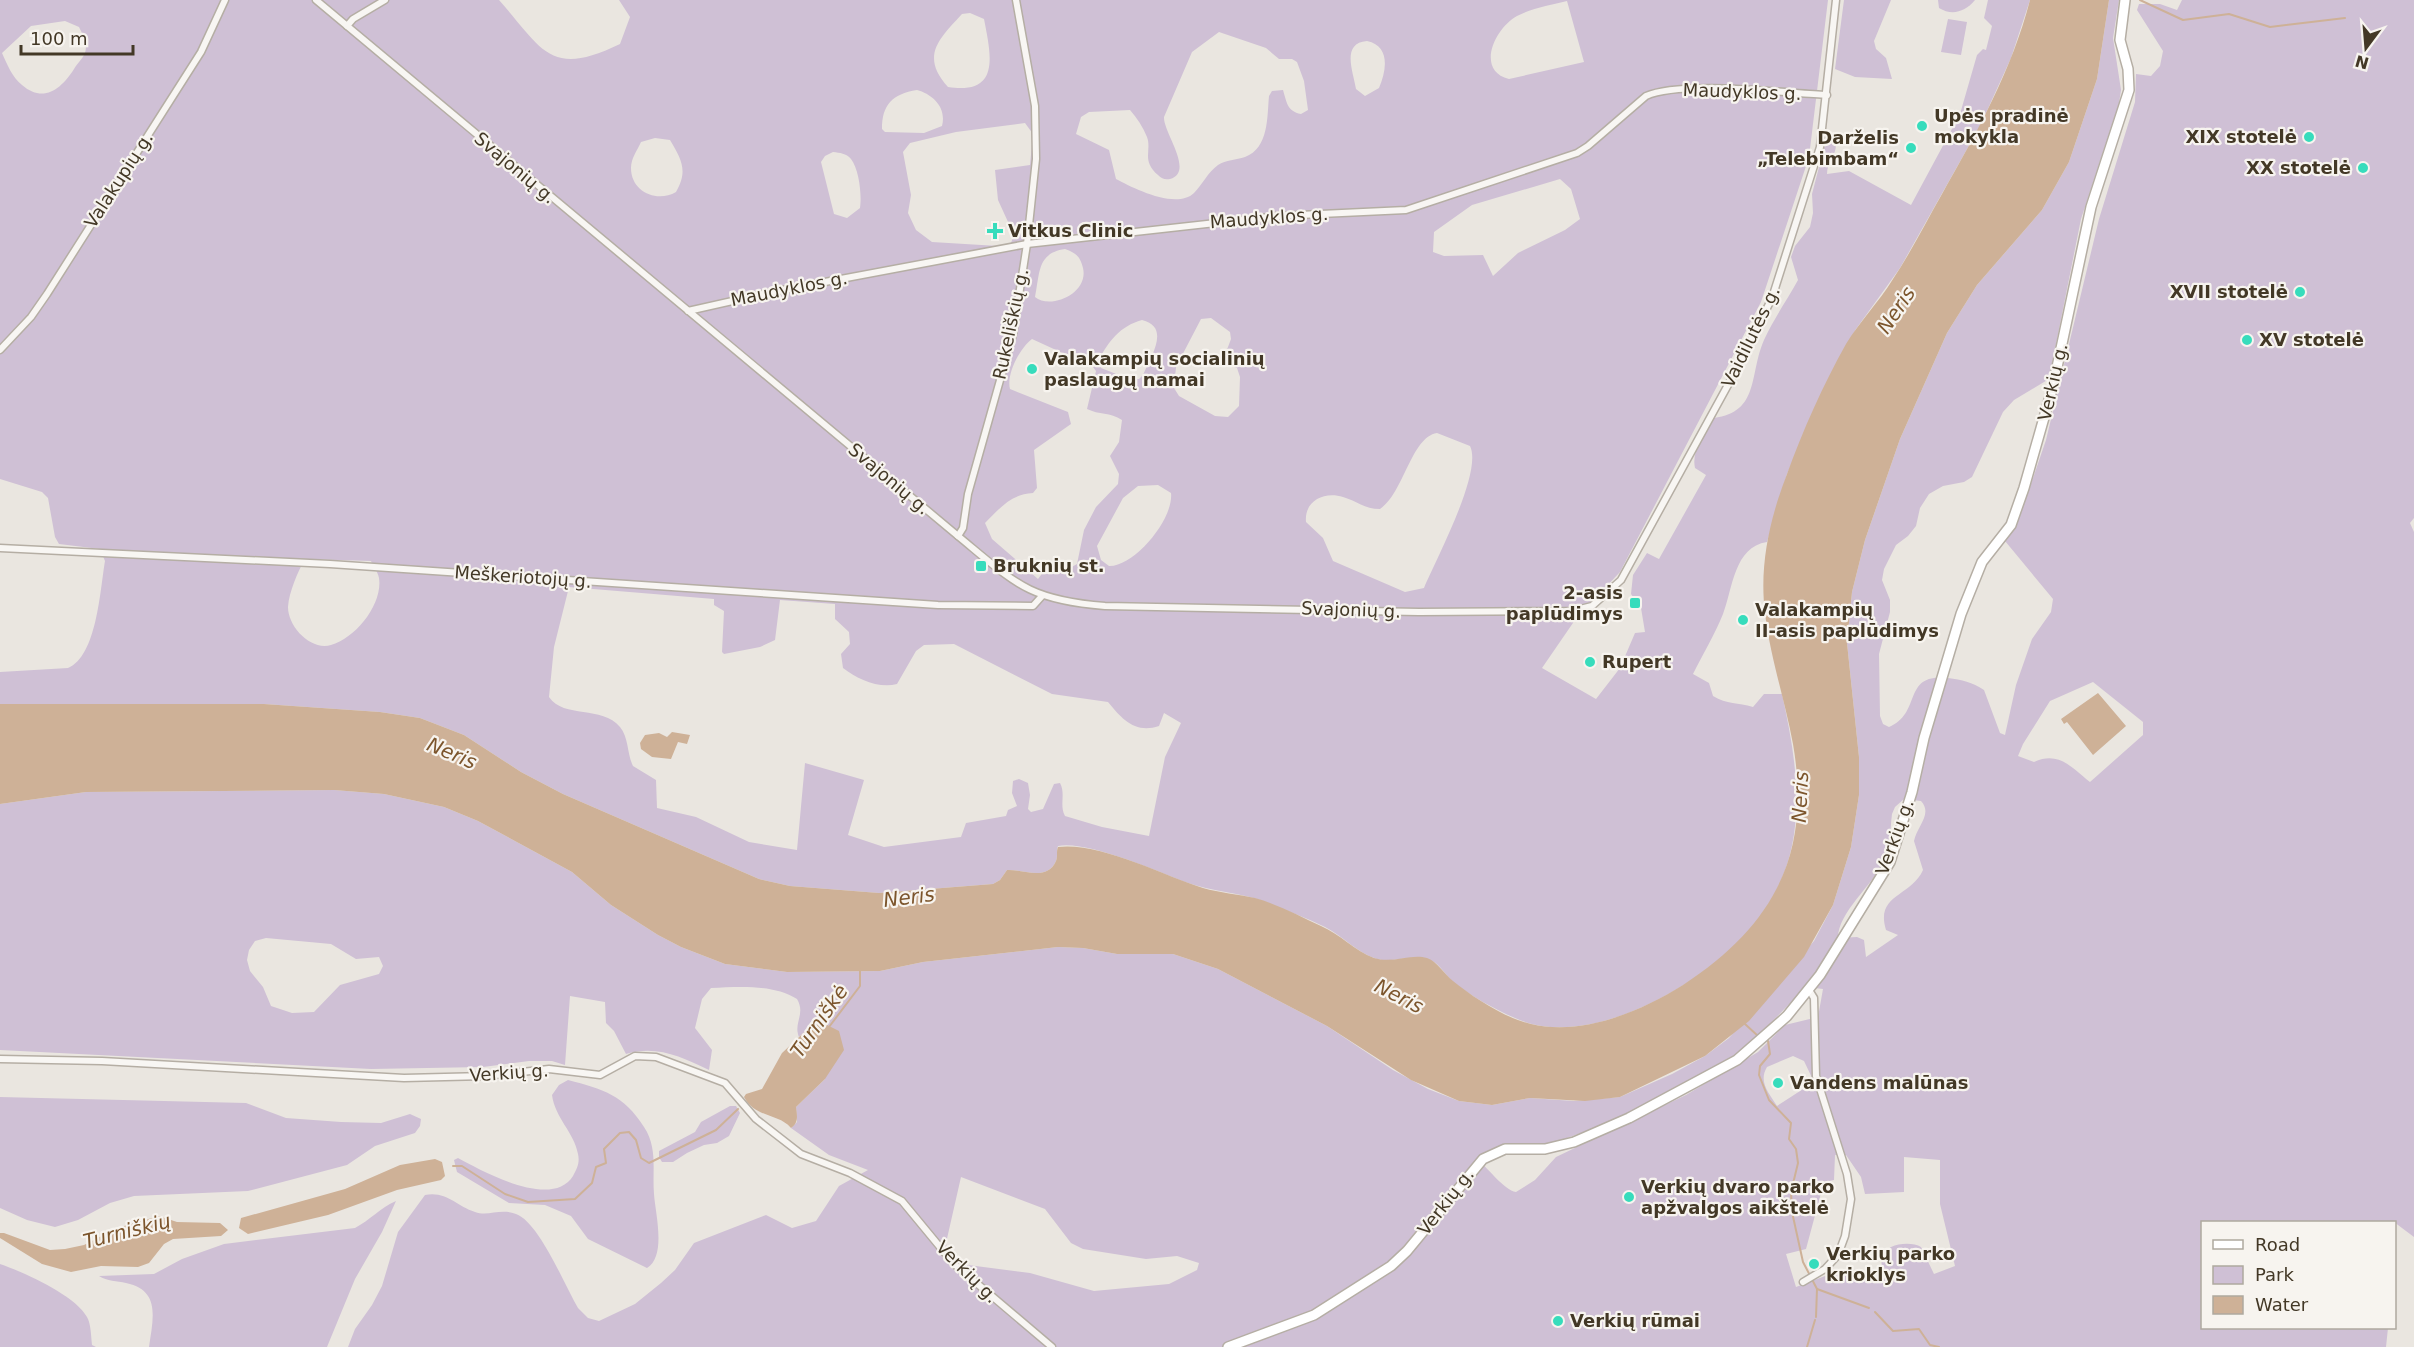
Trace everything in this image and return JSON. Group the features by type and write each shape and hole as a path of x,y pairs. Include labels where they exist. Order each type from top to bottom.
{"main road":[{"name":"Verkių g.","path":"1228,1347 1314,1316 1391,1266 1407,1251 1483,1158 1505,1149 1545,1149 1574,1142 1681,1092 1750,1052 1809,990 1890,862 1912,792 1924,738 1960,614 1983,562 2011,525 2022,496 2053,386 2091,207 2129,90 2128,69 2120,40 2125,0"}],"street":[{"name":"Valakupių g.","path":"0,350 31,316 47,294 201,52 225,0"},
{"name":"Svajonių g.","path":"316,0 1010,579 1042,596 1105,606 1419,612 1572,611 1592,606"},
{"path":"347,26 353,19 385,0"},
{"name":"Rukeliškių g.","path":"958,536 963,528 982,442 1013,334 1027,244 1036,159 1035,106 1016,0"},
{"name":"Vaidilutės g.","path":"1592,606 1621,580 1763,320 1814,169 1827,95 1836,0"},
{"name":"Maudyklos g.","path":"688,311 766,293 1027,244 1278,216 1406,210 1577,153 1646,96 1655,92 1696,88 1827,95"},
{"name":"Meškeriotojų g.","path":"0,548 330,564 938,606 1033,606 1042,596"},
{"path":"1803,1282 1830,1264 1843,1246 1851,1199 1847,1174 1816,1076 1814,998 1809,990"},
{"name":"Verkių g.","path":"0,1059 114,1062 405,1078 486,1076 549,1069 600,1075 635,1056 656,1057 725,1083 756,1119 801,1154 850,1173 902,1201 955,1265 1052,1347"}],"green space":[{"path":"0,0 499,0 538,45 550,54 563,58 578,58 597,54 620,44 630,17 619,0 1828,0 1809,157 1761,302 1620,572 1575,620 1542,668 1596,699 1620,668 1635,633 1645,632 1641,608 1631,594 1633,575 1647,553 1659,559 1706,475 1695,468 1695,455 1700,442 1714,418 1729,414 1746,400 1751,390 1764,340 1798,280 1791,257 1795,246 1810,227 1813,213 1812,194 1825,144 1834,136 1836,147 1827,174 1849,171 1911,205 1960,114 1977,55 1983,49 1986,50 1992,26 1984,18 1988,0 2030,0 2011,58 1980,126 1900,268 1856,329 1839,359 1787,474 1767,542 1756,545 1741,560 1723,614 1693,674 1709,683 1713,696 1728,702 1753,707 1764,694 1782,694 1795,766 1796,799 1794,832 1787,864 1775,894 1755,923 1728,952 1707,969 1656,1000 1628,1013 1598,1022 1569,1027 1541,1026 1515,1018 1467,992 1432,961 1418,958 1377,959 1363,953 1325,927 1268,903 1248,896 1185,882 1140,864 1086,848 1070,845 1058,846 1056,861 1047,871 1034,873 1007,870 1000,880 993,884 879,893 790,886 759,879 563,794 521,772 464,735 420,718 380,712 264,704 0,704 0,672 68,668 78,661 91,637 96,621 105,561 100,549 59,544 55,537 48,498 42,492 0,479","holes":["1567,1 1584,62 1509,79 1499,74 1493,67 1491,58 1492,49 1502,30 1517,16","970,13 984,19 990,58 985,78 977,85 965,88 948,87 940,76 934,57 936,48 962,14","65,21 79,27 86,50 69,76 58,87 45,93 30,91 18,82 2,53 31,26","1219,32 1266,48 1279,59 1292,59 1297,62 1304,81 1308,110 1301,114 1293,111 1288,106 1283,90 1272,91 1269,96 1265,131 1259,147 1245,157 1218,165 1194,193 1186,198 1155,196 1116,179 1109,150 1076,134 1081,117 1089,112 1130,110 1147,137 1150,165 1159,176 1170,179 1177,175 1179,160 1164,117 1192,52","1367,41 1380,48 1385,59 1384,73 1379,88 1365,96 1356,89 1351,66 1351,52 1359,43","917,90 928,95 940,107 942,126 924,133 885,132 882,129 884,113 886,107 895,98","1025,123 1033,134 1030,165 995,170 998,200 1014,235 1011,243 998,246 932,242 916,230 908,213 911,195 903,152 910,143 956,132","655,138 670,140 678,154 683,172 676,192 653,196 640,189 632,176 633,158 641,142","833,152 845,154 854,163 861,196 860,208 847,218 834,214 821,162 825,156","1560,179 1571,189 1580,219 1565,230 1518,253 1493,276 1483,255 1444,256 1433,252 1434,232 1472,205","1065,249 1077,256 1083,268 1083,277 1074,292 1067,297 1050,302 1035,297 1039,272 1045,260 1056,251","1211,318 1230,332 1231,339 1222,363 1237,368 1240,377 1239,406 1228,417 1215,416 1179,396 1174,388 1176,367 1201,319","1142,320 1156,329 1154,351 1139,379 1129,379 1101,368 1098,361 1106,347 1121,330","1032,339 1093,367 1096,371 1087,409 1122,420 1119,442 1110,456 1119,474 1118,484 1096,507 1084,530 1077,564 1063,572 1044,571 1038,579 992,539 985,523 1012,499 1033,493 1037,488 1034,450 1071,424 1068,412 1010,389 1010,376 1019,355","1437,433 1470,446 1472,458 1470,475 1447,537 1424,588 1405,592 1333,561 1323,538 1306,522 1308,508 1322,497 1336,495 1374,509 1380,509 1395,491 1420,444 1428,437","1158,485 1171,493 1166,516 1150,540 1140,550 1130,559 1119,564 1109,566 1101,560 1097,546 1123,498 1138,486","305,559 371,561 378,576 379,588 372,609 358,628 340,641 323,646 302,636 292,622 288,607 294,582","569,587 714,599 714,605 724,611 722,652 724,654 760,647 775,640 780,600 835,604 835,619 849,632 850,644 841,654 843,668 868,682 883,685 897,684 916,651 924,645 954,644 1052,694 1108,702 1118,714 1136,726 1143,728 1159,726 1164,713 1181,723 1165,757 1149,836 1102,827 1065,816 1060,783 1054,784 1043,809 1031,812 1028,809 1030,795 1028,783 1019,779 1013,781 1012,793 1017,806 1008,810 1006,816 966,823 961,837 884,847 848,835 864,780 805,763 797,850 749,842 696,817 657,808 656,780 633,766 625,736 620,727 603,716 564,708 549,697 554,647"]},
{"path":"1844,0 1891,0 1874,41 1876,49 1886,58 1892,79 1855,77 1835,69"},
{"path":"1938,0 1975,0 1963,10 1949,12 1939,8"},
{"path":"2109,0 2119,0 2113,38 2121,90 2119,103 2081,219 2049,379 2014,400 2003,412 1972,477 1964,482 1943,486 1929,494 1920,508 1916,526 1896,545 1884,569 1882,580 1890,600 1890,612 1879,654 1880,716 1883,724 1889,727 1906,713 1918,688 1924,682 1933,678 1948,678 1971,683 1984,690 2000,733 2005,735 2016,685 2032,639 2051,612 2053,599 2005,541 2021,513 2046,440 2099,219 2135,102 2136,74 2151,76 2160,66 2163,51 2137,10 2139,4 2160,4 2177,10 2182,0 2414,0 2414,518 2410,523 2414,532 2414,1237 2396,1224 2396,1221 2201,1221 2201,1329 2388,1329 2386,1347 348,1347 355,1329 382,1286 398,1232 425,1195 439,1195 480,1213 510,1212 525,1219 551,1256 578,1308 588,1318 599,1321 635,1304 661,1283 675,1270 694,1243 766,1215 792,1228 816,1221 839,1186 868,1170 829,1155 791,1128 797,1122 796,1107 825,1079 811,1026 799,1037 797,1027 800,1009 797,999 788,994 767,989 711,988 702,999 695,1028 712,1050 709,1070 679,1057 659,1052 626,1054 614,1031 606,1023 605,1002 570,996 565,1065 552,1061 529,1061 483,1067 371,1069 0,1050 0,804 86,792 334,790 384,794 444,807 478,821 572,872 611,905 658,935 681,947 725,964 787,972 880,971 923,962 1058,947 1083,948 1117,954 1173,954 1218,969 1327,1026 1393,1070 1428,1089 1459,1101 1492,1105 1530,1098 1574,1101 1620,1097 1672,1074 1705,1056 1729,1038 1814,941 1833,905 1851,847 1859,795 1859,757 1847,643 1852,592 1865,540 1900,439 1947,333 1977,285 2042,210 2069,162 2097,79","holes":["2093,682 2143,722 2143,735 2090,782 2064,762 2051,758 2034,762 2018,756 2050,701","1904,799 1921,801 1924,806 1925,815 1914,841 1923,870 1918,879 1890,902 1885,909 1886,930 1898,935 1866,957 1864,940 1857,937 1838,938 1844,918 1884,861 1895,807","266,938 331,944 356,959 379,957 383,966 379,974 340,985 314,1012 292,1013 271,1006 263,987 250,971 247,960 249,950 255,941","1806,987 1823,989 1818,1017 1785,1025 1758,1052 1686,1095 1556,1157 1535,1180 1516,1192 1501,1183 1477,1159 1496,1148 1556,1142 1616,1120 1742,1052","1793,1056 1804,1061 1814,1082 1777,1106 1764,1083 1767,1067","1835,1155 1846,1155 1861,1177 1865,1194 1904,1192 1904,1157 1940,1160 1940,1204 1955,1266 1934,1274 1921,1247 1905,1244 1893,1246 1884,1253 1882,1278 1876,1283 1833,1273 1796,1287 1786,1254 1806,1249 1824,1182 1834,1180","961,1177 1045,1209 1071,1243 1083,1249 1146,1259 1177,1256 1199,1263 1197,1270 1169,1284 1094,1291 1030,1273 968,1265 947,1252 946,1243"]},
{"path":"1948,19 1967,22 1961,55 1941,52"},
{"path":"568,1080 602,1090 620,1100 629,1107 648,1135 654,1159 658,1244 657,1254 647,1268 588,1239 571,1216 545,1205 509,1203 457,1172 454,1160 458,1158 517,1185 534,1189 563,1186 573,1176 579,1157 573,1139 557,1111 552,1095 559,1085"},
{"path":"0,1097 246,1103 286,1118 341,1122 381,1123 410,1114 421,1119 420,1126 415,1133 375,1146 347,1165 248,1191 134,1196 110,1203 78,1220 55,1227 27,1220 0,1208"},
{"path":"730,1106 736,1106 740,1113 729,1136 717,1143 704,1145 673,1162 662,1162 659,1151 695,1132 701,1122"},
{"path":"396,1201 382,1232 355,1279 327,1347 149,1347 153,1316 150,1299 137,1287 99,1276 154,1274 182,1259 224,1244 355,1228"},
{"path":"0,1264 34,1278 72,1301 87,1317 92,1345 96,1347 0,1347"}],"water":[{"name":"Neris","path":"2030,0 2109,0 2097,79 2069,162 2042,210 1977,285 1947,333 1900,439 1865,540 1852,592 1847,643 1859,757 1859,795 1851,847 1833,905 1804,957 1749,1021 1705,1056 1620,1097 1585,1101 1530,1098 1492,1105 1459,1101 1411,1080 1327,1026 1218,969 1173,954 1117,954 1083,948 1058,947 923,962 880,971 787,972 725,964 681,947 658,935 611,905 572,872 478,821 444,807 384,794 334,790 86,792 0,804 0,704 264,704 380,712 420,718 464,735 521,772 563,794 759,879 790,886 879,893 993,884 1000,880 1007,870 1034,873 1047,871 1056,861 1058,847 1093,849 1203,888 1255,898 1288,910 1328,929 1374,958 1388,960 1427,958 1470,994 1490,1007 1521,1021 1550,1027 1570,1027 1610,1019 1629,1012 1683,985 1715,962 1741,938 1763,911 1779,883 1791,853 1797,820 1797,783 1793,744 1770,646 1765,613 1765,560 1771,525 1787,474 1821,392 1846,344 1888,287 1955,171 2014,51"},
{"path":"2098,693 2126,726 2093,755 2067,722 2064,724 2061,719"},
{"path":"672,732 690,735 687,744 678,742 671,759 652,757 641,749 640,743 645,735 659,733 667,737"},
{"path":"823,1023 839,1031 844,1050 825,1079 796,1107 797,1119 794,1126 791,1128 786,1123 754,1109 744,1097 746,1094 762,1089 782,1053 811,1026"},
{"path":"435,1159 442,1162 445,1176 441,1180 397,1190 328,1215 248,1234 239,1228 241,1218 345,1189 400,1165"},
{"path":"159,1216 177,1222 220,1223 228,1230 221,1236 173,1239 164,1244 149,1263 138,1267 101,1266 71,1272 42,1264 0,1238 0,1233 4,1233 50,1250 65,1249 84,1245 117,1228"}],"waterway":[{"path":"2140,0 2183,20 2229,14 2270,27 2345,18"},
{"name":"Turniškė","path":"829,1027 860,986 860,969"},
{"path":"1745,1024 1758,1036"},
{"path":"1768,1041 1770,1054 1760,1066 1759,1075 1769,1100 1791,1123 1789,1139 1796,1149 1798,1163 1791,1192 1792,1212 1803,1262 1817,1289 1816,1317"},
{"name":"Turniškių","path":"453,1166 462,1166 505,1194 528,1202 575,1199 592,1183 596,1167 606,1163 604,1149 620,1133 629,1132 636,1140 641,1158 649,1163 716,1130 738,1109"},
{"path":"1817,1289 1869,1308"},
{"path":"1875,1312 1893,1331 1919,1329 1930,1345 1939,1347"},
{"path":"1807,1347 1815,1320"}],"place":[{"name":"Upės pradinė mokykla","path":"1922,126"},
{"name":"XIX stotelė","path":"2309,137"},
{"name":"Darželis „Telebimbam“","path":"1911,148"},
{"name":"XX stotelė","path":"2363,168"},
{"name":"Vitkus Clinic","path":"995,231"},
{"name":"XVII stotelė","path":"2300,292"},
{"name":"XV stotelė","path":"2247,340"},
{"name":"Valakampių socialinių paslaugų namai","path":"1032,369"},
{"name":"Bruknių st.","path":"981,566"},
{"name":"2-asis paplūdimys","path":"1635,603"},
{"name":"Valakampių II-asis paplūdimys","path":"1743,620"},
{"name":"Rupert","path":"1590,662"},
{"name":"Vandens malūnas","path":"1778,1083"},
{"name":"Verkių dvaro parko apžvalgos aikštelė","path":"1629,1197"},
{"name":"Verkių parko krioklys","path":"1814,1264"},
{"name":"Verkių rūmai","path":"1558,1321"}]}
